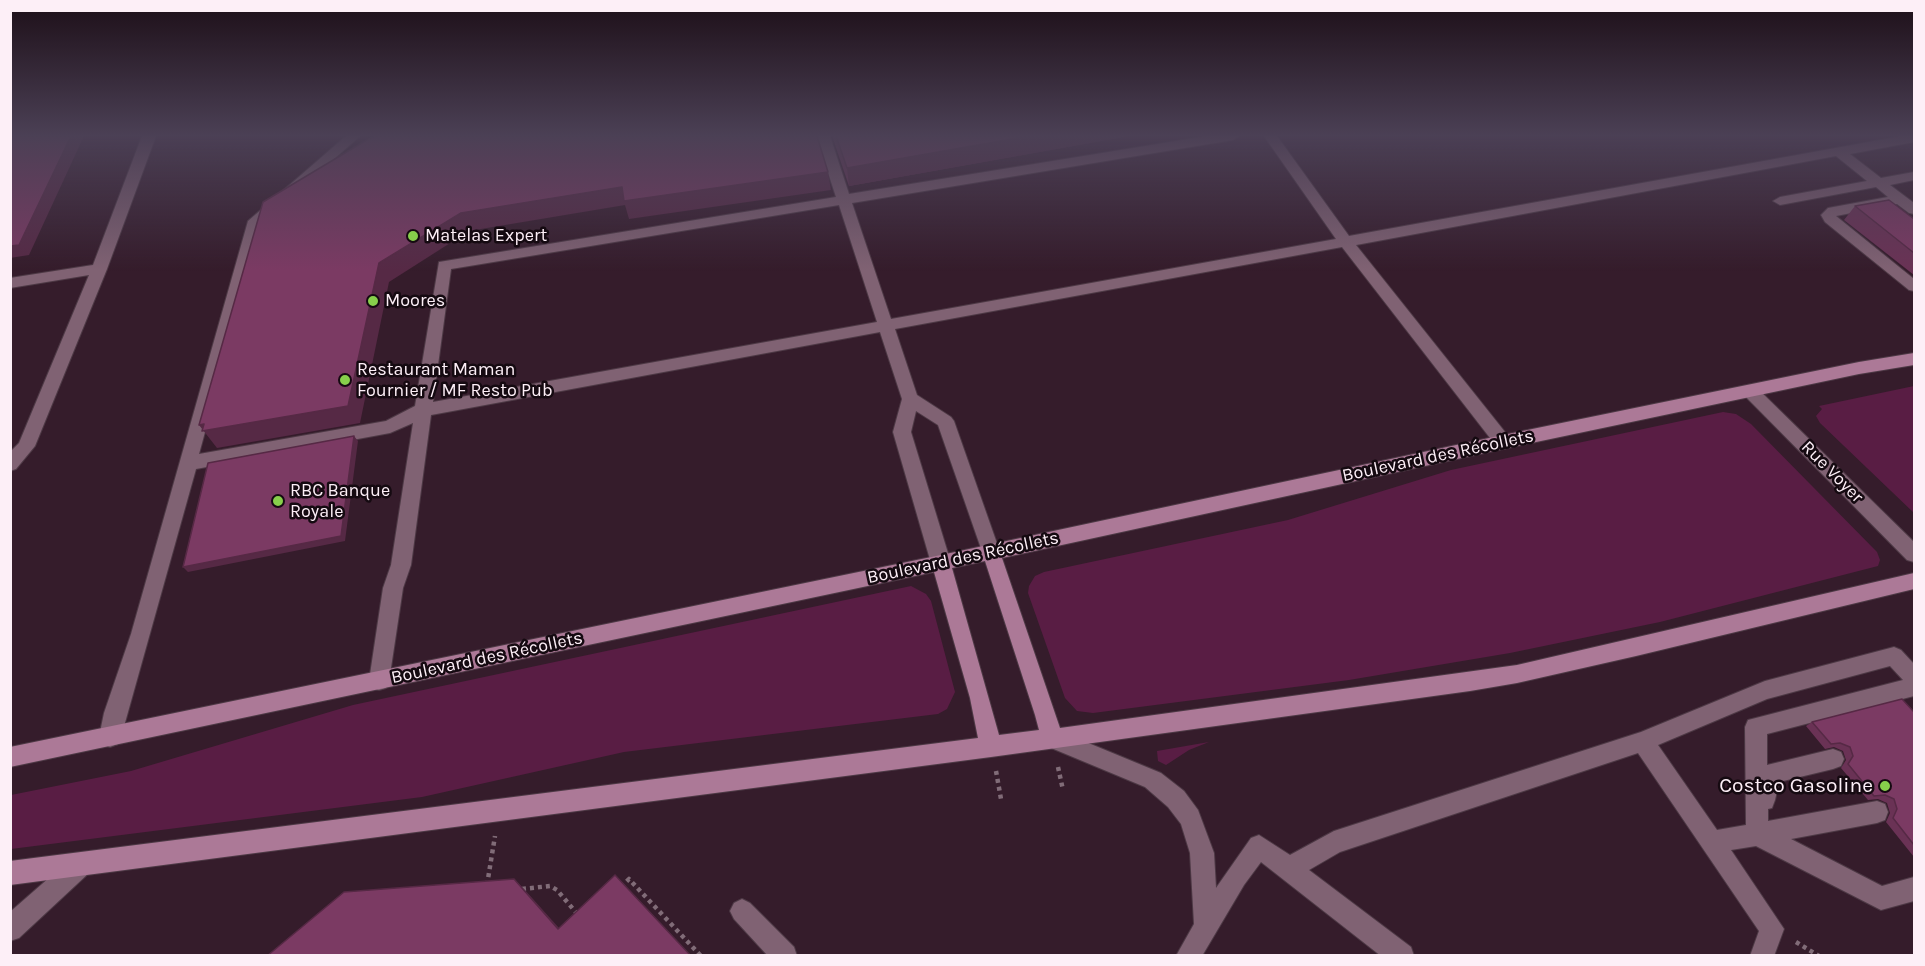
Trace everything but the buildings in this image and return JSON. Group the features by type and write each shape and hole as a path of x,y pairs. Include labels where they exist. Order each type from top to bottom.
{"main road":[{"name":"Boulevard des Récollets","path":"10,757 941,563 1503,442 1914,359"},
{"path":"991,552 1052,738"},
{"path":"941,563 980,698 991,747"},
{"path":"10,873 1317,704 1517,674 1914,581"}],"street":[{"path":"10,464 26,446 99,269 132,181"},
{"path":"110,737 115,713 141,634 255,221 301,181"},
{"path":"838,181 910,399 902,432 941,563"},
{"path":"379,681 393,588 401,565 444,264 960,181"},
{"path":"1302,181 1345,241 1503,442"},
{"path":"189,463 390,427 423,410 1678,181"},
{"path":"1780,201 1885,181"},
{"path":"1880,182 1914,210"},
{"path":"1899,199 1833,211 1828,215 1830,219 1914,286"},
{"path":"10,283 99,269"},
{"name":"Rue Voyer","path":"1750,391 1914,554"},
{"path":"910,399 945,421 991,552"},
{"path":"1289,869 1334,842 1643,741 1765,690 1894,656 1914,678"},
{"path":"1757,834 1756,727 1914,687"},
{"path":"1052,738 1153,780 1176,798 1190,818 1202,853 1206,927"},
{"path":"1643,741 1772,929 1762,956"},
{"path":"1757,834 1770,774 1833,759"},
{"path":"1713,842 1877,812"},
{"path":"1757,834 1881,898 1914,889"},
{"path":"1188,956 1236,877 1259,846 1402,956"},
{"path":"10,928 82,864"},
{"path":"741,911 785,956"}],"path":[{"path":"486,892 495,839"},
{"path":"615,893 629,879 701,956"},
{"path":"515,890 550,886 585,922"}],"shaded area":[{"path":"1914,386 1914,513 1820,423 1816,416 1822,409 1819,406"},
{"path":"1723,412 1736,414 1751,424 1877,552 1880,560 1878,566 1660,622 1510,653 1349,680 1093,713 1077,711 1065,698 1028,593 1035,576 1044,572 1288,520 1451,470"},
{"path":"911,586 926,594 931,601 955,692 947,709 938,714 624,752 422,797 11,849 11,795 131,771 353,705"},
{"path":"1209,742 1189,750 1166,765 1158,761 1157,751"}],"place":[{"name":"Matelas Expert","path":"413,236"},
{"name":"Moores","path":"373,301"},
{"name":"Restaurant Maman Fournier / MF Resto Pub","path":"345,380"},
{"name":"RBC Banque Royale","path":"278,501"},
{"name":"Costco Gasoline","path":"1885,786"}]}
